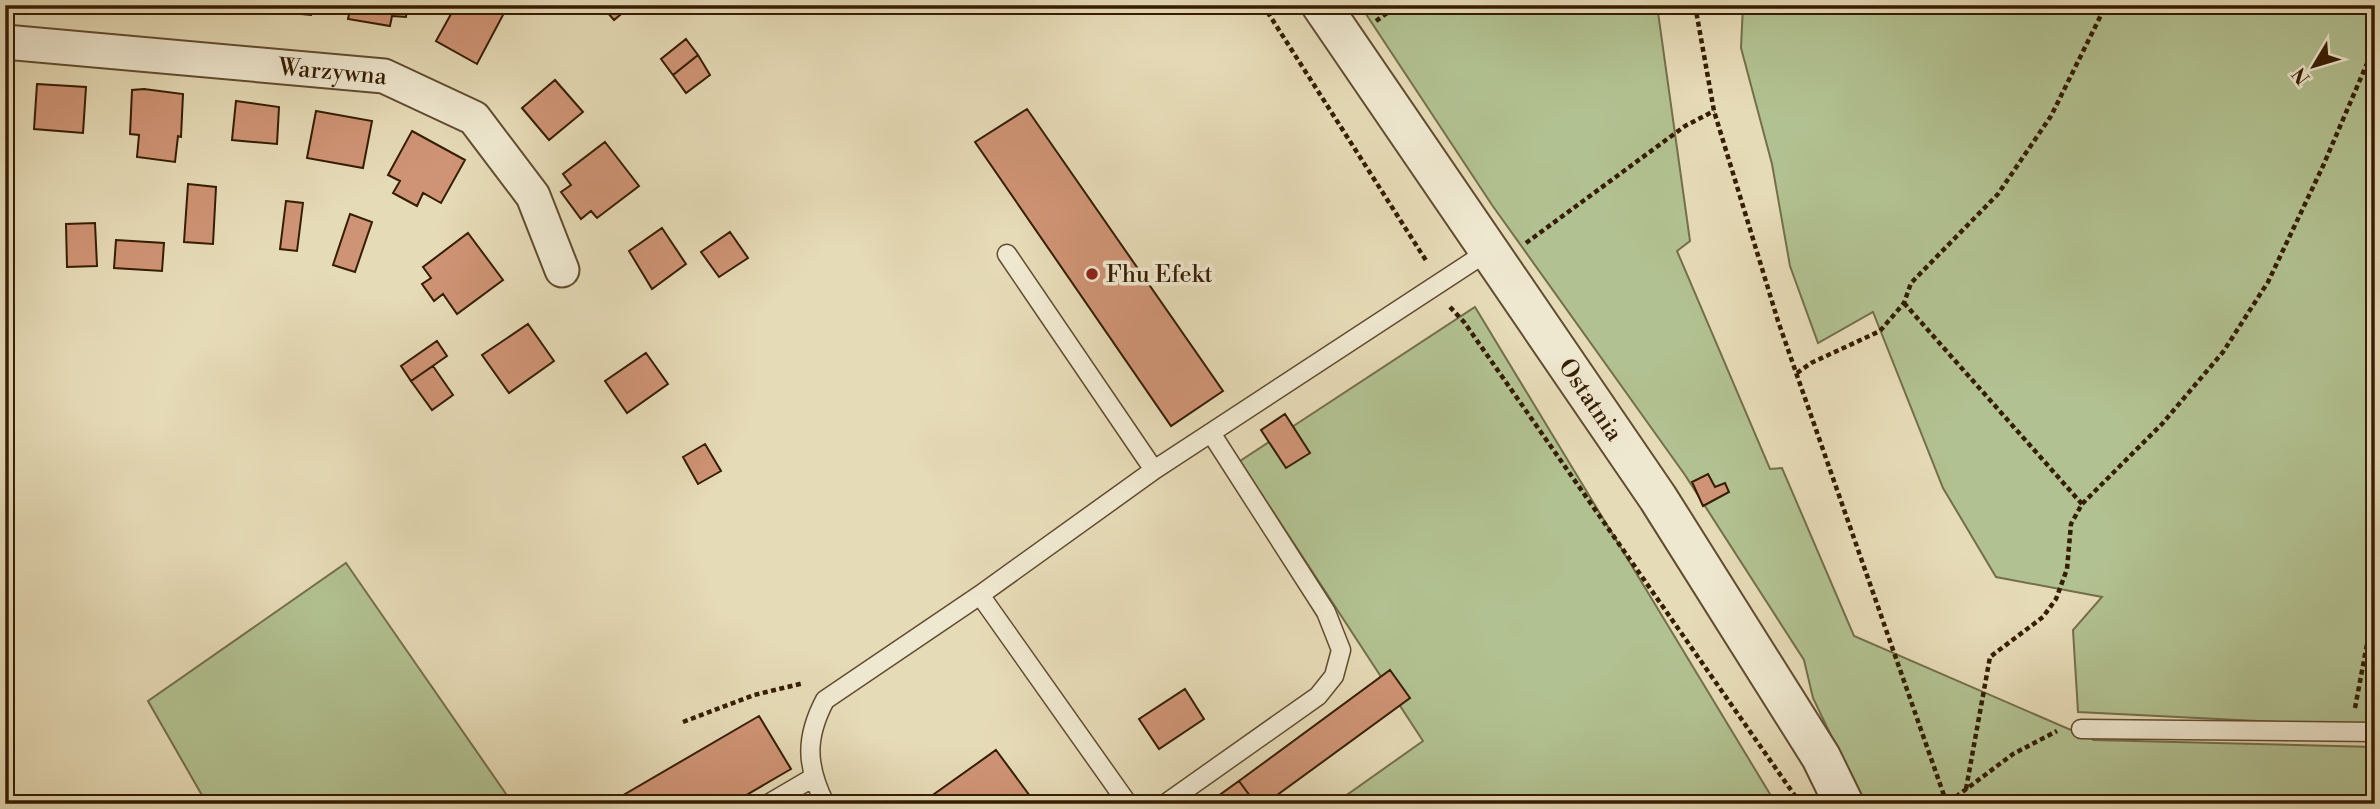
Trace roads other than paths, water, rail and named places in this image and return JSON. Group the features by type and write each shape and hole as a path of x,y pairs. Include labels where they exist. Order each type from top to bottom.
{"street":[{"name":"Ostatnia","path":"1321,5 1504,249 1821,757 1844,804"},
{"name":"Warzywna","path":"5,42 384,76 474,118 533,196 562,270"}],"lane":[{"path":"825,804 809,760 812,725 825,700 980,595 1154,470 1434,286 1504,249"},
{"path":"1007,254 1154,470"},
{"path":"1166,804 1318,696 1334,676 1341,650 1326,612 1211,433"},
{"path":"980,595 1128,804"},
{"path":"2081,729 2375,732"},
{"path":"768,804 814,777"}],"place":[{"name":"Fhu Efekt","path":"1092,274"}]}
